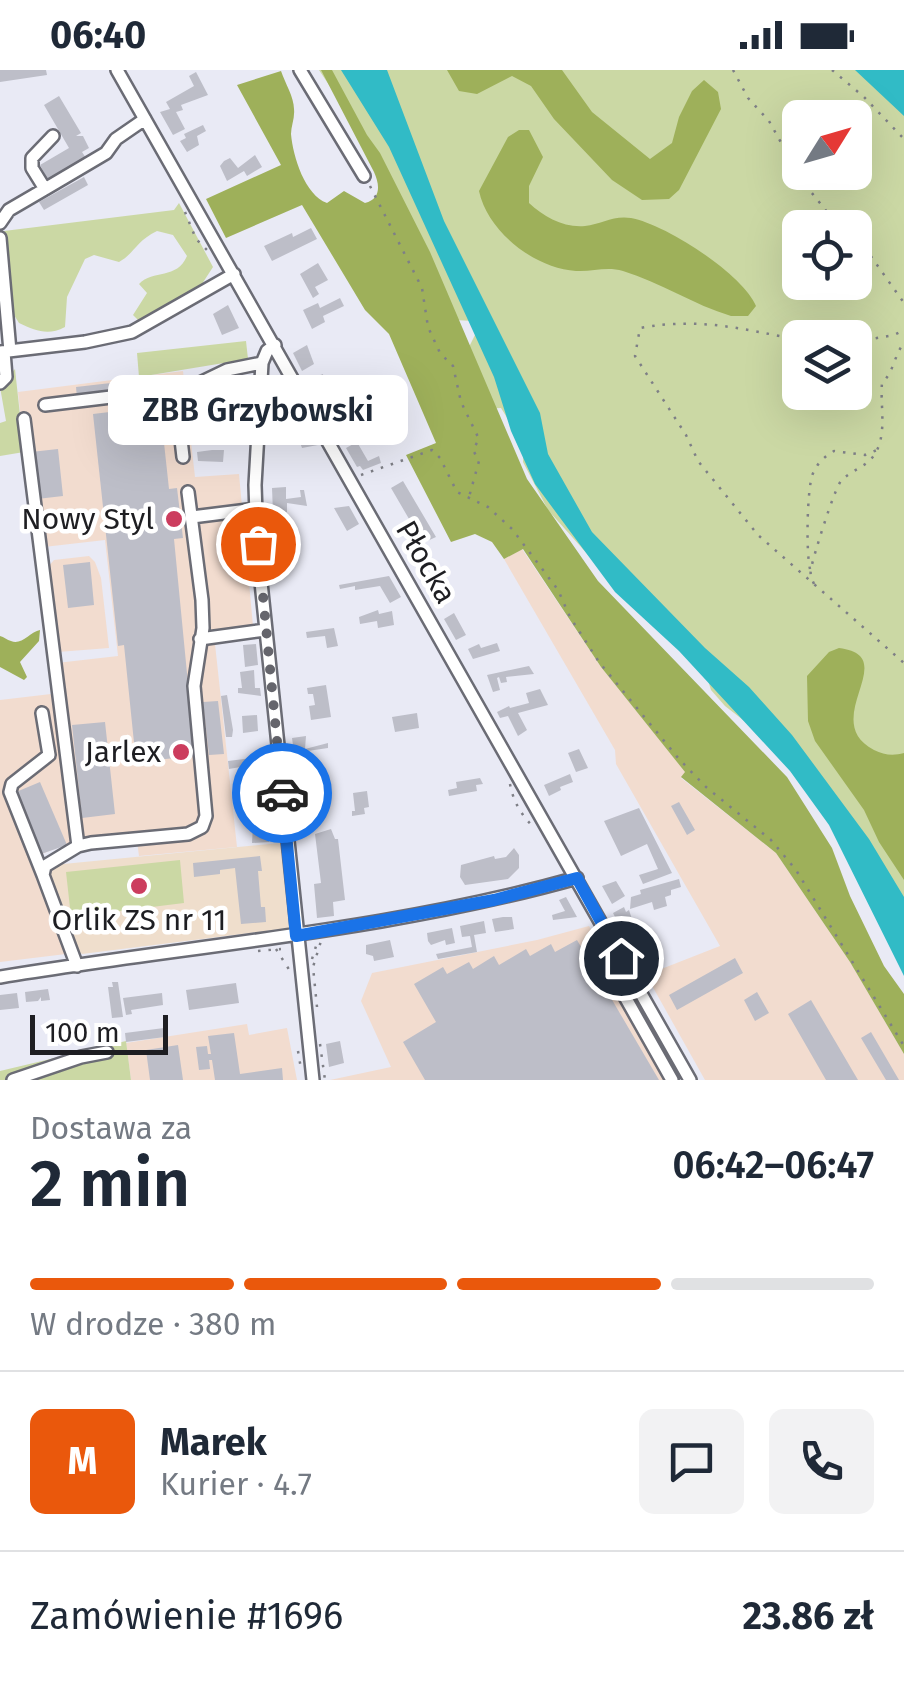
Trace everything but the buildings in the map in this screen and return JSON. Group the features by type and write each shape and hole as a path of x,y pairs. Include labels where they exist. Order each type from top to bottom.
{"street":[{"name":"Płocka","path":"117,70 690,1080"},
{"path":"300,70 366,178"},
{"path":"0,223 9,210 106,153 116,139 145,119"},
{"path":"45,189 32,168 32,158 53,136"},
{"path":"0,238 6,376 0,383"},
{"path":"5,352 132,332 234,274"},
{"path":"275,345 264,354 262,362 256,509 296,936 308,971 313,1080"},
{"path":"174,395 228,370 262,362"},
{"path":"45,404 169,390 174,395 184,457"},
{"path":"24,419 78,846"},
{"path":"43,875 51,860 78,846 188,834 202,827 206,816 194,686 202,600 188,492"},
{"path":"192,517 256,509"},
{"path":"200,640 266,630"},
{"path":"42,713 49,755 12,784 10,792 77,966"},
{"path":"0,977 296,936 318,938 508,898 577,878"},
{"path":"606,963 672,1080"},
{"path":"10,1077 107,1052"}],"path":[{"path":"734,70 748,98 769,121 803,182 826,210"},
{"path":"832,70 904,139"},
{"path":"366,178 422,288 428,327 440,353 453,366 461,402 479,439 473,450 479,461 469,498"},
{"path":"872,258 904,303"},
{"path":"782,337 696,321 668,323 640,328 635,356 686,435 698,462 758,535 904,663"},
{"path":"872,339 904,330"},
{"path":"810,572 838,484 878,450 882,436 882,383 890,376 896,352 904,342"},
{"path":"351,480 429,449 440,458 457,492 498,513 558,590 599,662 679,759 706,787 771,840 796,870 904,1046"},
{"path":"816,588 806,550 811,480 818,464 834,452 865,456 878,450"},
{"path":"317,1014 308,971 318,938"},
{"path":"313,1009 308,971 318,938"},
{"path":"246,944 255,948 274,947 292,973 308,971"},
{"path":"319,1031 323,1080"},
{"path":"317,1040 323,1080"},
{"path":"298,1051 302,1080"}],"shaded area":[{"path":"183,371 195,477 239,474 253,626 259,636 215,644 237,847 139,856 136,834 71,842 30,859 66,954 0,962 0,700 51,694 48,664 118,656 105,540 35,548 18,392"},
{"path":"522,549 601,667 686,773 681,778 776,853 850,962 904,1054 904,1080 705,1080 646,975 720,946 616,764 615,750 504,559"},
{"path":"89,556 101,578 109,648 58,652 48,567 54,560"},
{"path":"280,843 289,928 82,954 77,950 50,878 53,865"},
{"path":"589,926 677,1080 330,1080 391,1067 361,1001 372,973"},
{"path":"247,1024 249,1035 287,1028 297,1080 131,1080 126,1043"}],"green space":[{"path":"319,70 904,70 904,962 851,851 765,737 725,706 711,690 706,674 548,510 523,462 524,445 501,408 482,409 468,349 476,333 473,321 455,320 339,100"},
{"path":"321,70 332,70 430,252 527,479 598,581 787,777 832,848 884,966 904,994 904,1054 850,962 776,853 681,777 685,772 601,667 523,549 504,559 492,542 475,534 451,542 406,455 436,443 389,334 365,310 302,205 226,238 206,199 281,165 237,85 281,71 294,104 294,153 312,192 327,203 344,191 365,203 376,195 374,172"},
{"path":"447,70 562,70 592,112 650,159 672,143 692,91 704,80 718,92 721,109 679,190 669,199 642,200 612,180 554,119 531,86 512,76 477,94 459,91"},
{"path":"519,130 529,130 543,157 529,186 529,203 541,213 577,226 619,218 646,222 720,266 756,306 748,316 731,316 623,271 560,268 515,245 492,220 479,191 508,137"},
{"path":"179,203 213,267 200,287 141,323 133,315 147,293 139,284 177,268 187,256 173,235 157,231 119,262 94,255 85,259 67,297 65,327 42,331 19,323 14,315 4,231 174,210"},
{"path":"246,341 248,359 139,377 137,353"},
{"path":"15,369 24,452 0,456 0,423 6,421 0,387"},
{"path":"40,630 39,641 20,662 27,677 24,680 0,667 0,636 18,642"},
{"path":"839,648 857,653 864,663 855,707 854,723 859,737 881,753 904,753 904,880 864,810 815,741 808,721 807,676 829,652"},
{"name":"Orlik ZS nr 11","path":"180,860 184,903 71,917 66,872"},
{"path":"126,1041 131,1080 0,1080 0,1071"}],"water":[{"path":"341,70 387,70 444,221 540,413 548,454 592,532 705,648 749,687 792,735 869,839 904,897 904,976 829,825 790,771 679,651 615,592 535,484 511,431 494,377 389,147"},
{"path":"855,70 904,70 904,116"}],"way so far":[{"path":"258,544 282,793"}],"place":[{"name":"Nowy Styl","path":"174,519"},
{"name":"ZBB Grzybowski","path":"258,544"},
{"name":"Jarlex","path":"181,752"},
{"name":"Orlik ZS nr 11","path":"139,886"}],"route":[{"path":"282,793 296,936 508,898 577,878 621,958"}]}
